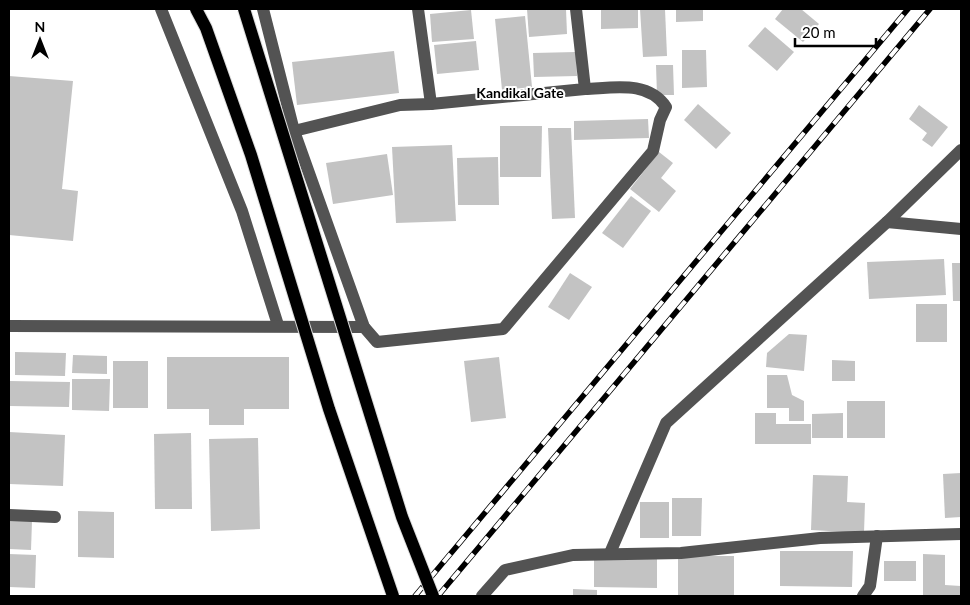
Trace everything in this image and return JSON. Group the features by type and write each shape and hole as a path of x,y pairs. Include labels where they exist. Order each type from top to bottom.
{"main road":[{"path":"196,9 206,28 251,155 329,410 393,596"},
{"path":"244,9 399,508 433,596"}],"street":[{"path":"161,9 242,211 278,325"},
{"path":"263,9 294,131 364,327 378,342 504,329 653,151 660,120 666,107 660,97 640,88 585,89 431,104 400,105 294,131"},
{"path":"418,9 431,104"},
{"path":"576,9 585,89"},
{"path":"610,553 666,424 887,222 961,150"},
{"path":"887,222 961,229"},
{"path":"9,326 278,325 364,327"},
{"path":"9,515 55,517"},
{"path":"482,596 505,570 573,555 681,553 820,538 961,534"},
{"path":"863,596 870,586 877,536"}],"building":[{"path":"527,9 566,9 567,34 529,37"},
{"path":"601,9 638,9 638,28 601,29"},
{"path":"640,9 665,9 667,56 643,57"},
{"path":"676,9 703,9 703,21 676,22"},
{"path":"783,9 801,9 819,24 803,42 775,19"},
{"path":"471,10 474,39 432,42 430,14"},
{"path":"525,16 532,87 502,90 495,19"},
{"path":"765,27 794,52 777,71 748,46"},
{"path":"476,41 479,70 437,74 434,45"},
{"path":"682,50 706,50 707,87 682,88"},
{"path":"394,51 399,93 297,105 292,62"},
{"path":"576,52 577,76 534,77 533,53"},
{"path":"656,65 673,65 674,95 657,95"},
{"path":"9,76 73,81 62,189 78,191 73,241 9,235"},
{"path":"698,104 731,133 716,149 684,120"},
{"path":"919,105 948,127 932,147 922,140 927,133 909,119"},
{"path":"648,119 649,138 574,140 574,121"},
{"path":"500,126 542,126 541,177 500,177"},
{"path":"548,128 571,128 575,218 552,219"},
{"path":"452,145 456,221 396,223 392,147"},
{"path":"659,152 673,163 661,178 676,191 659,212 630,189"},
{"path":"387,154 393,195 333,204 326,163"},
{"path":"498,157 499,205 458,205 457,158"},
{"path":"631,196 651,211 623,248 602,233"},
{"path":"944,259 946,295 869,299 867,262"},
{"path":"952,263 961,263 961,301 953,301"},
{"path":"570,273 592,287 569,320 548,307"},
{"path":"916,304 947,304 947,342 916,342"},
{"path":"789,334 807,335 804,371 766,367 767,353"},
{"path":"15,352 66,353 65,376 15,375"},
{"path":"73,355 107,356 107,374 72,373"},
{"path":"167,357 289,357 289,409 244,409 244,425 209,425 209,409 167,409"},
{"path":"499,357 506,418 471,422 464,361"},
{"path":"832,360 855,361 855,381 832,381"},
{"path":"113,361 148,361 148,408 113,408"},
{"path":"767,375 787,375 792,395 804,401 804,421 789,421 789,408 767,408"},
{"path":"72,379 110,379 109,411 72,410"},
{"path":"9,381 70,382 69,407 9,406"},
{"path":"847,401 885,401 885,438 847,438"},
{"path":"755,413 776,413 776,424 811,424 811,444 755,444"},
{"path":"843,413 843,438 812,438 812,414"},
{"path":"9,432 65,435 63,486 9,484"},
{"path":"191,433 192,509 155,509 154,434"},
{"path":"258,438 260,529 211,531 209,439"},
{"path":"961,473 961,517 945,518 943,474"},
{"path":"813,475 848,476 847,502 865,503 864,533 811,530"},
{"path":"672,498 702,498 701,536 672,536"},
{"path":"640,502 669,502 669,538 640,538"},
{"path":"78,511 114,512 114,558 78,557"},
{"path":"9,520 32,521 31,550 9,549"},
{"path":"780,551 853,551 852,587 780,586"},
{"path":"9,554 36,555 35,588 9,587"},
{"path":"923,554 945,555 945,585 961,586 961,596 923,596"},
{"path":"678,556 734,556 734,596 678,596"},
{"path":"594,557 657,558 657,588 594,587"},
{"path":"884,561 916,561 916,581 884,581"},
{"path":"573,589 597,590 597,596 573,596"}],"railway":[{"path":"415,596 908,9"},
{"path":"438,596 930,9"}],"district":[{"name":"Kandikal Gate","path":"520,93"}]}
